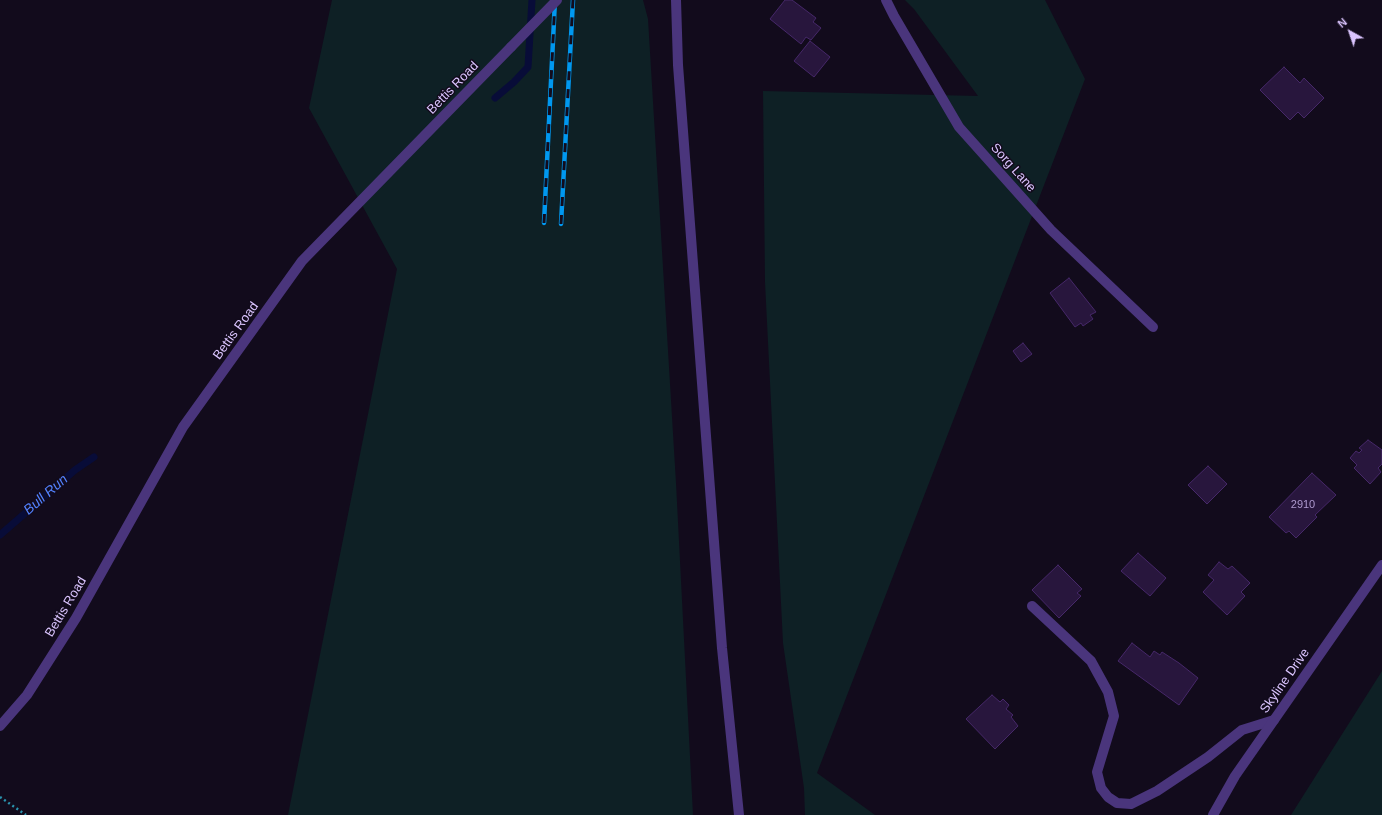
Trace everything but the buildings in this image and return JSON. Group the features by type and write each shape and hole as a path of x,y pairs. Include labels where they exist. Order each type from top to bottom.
{"street":[{"name":"Bettis Road","path":"0,726 26,695 76,618 183,427 302,261 556,0"},
{"path":"676,0 678,65 722,648 739,815"},
{"name":"Sorg Lane","path":"886,0 959,127 1051,230 1153,327"},
{"name":"Skyline Drive","path":"1213,815 1235,776 1382,565"},
{"path":"1032,606 1091,661 1108,692 1114,716 1097,772 1101,788 1108,797 1117,803 1131,804 1157,791 1208,756 1242,730 1274,720"}],"path":[{"path":"0,797 26,815"}],"shaded area":[{"path":"332,0 643,0 648,19 676,483 693,815 288,815 397,269 309,108"},
{"path":"905,0 1045,0 1085,79 817,773 875,815 805,815 804,788 783,643 765,282 763,91 978,96 914,9"},
{"path":"1382,671 1382,815 1291,815"}],"waterway":[{"name":"Bull Run","path":"495,98 514,82 528,67 532,0"},
{"name":"Bull Run","path":"0,535 75,470 94,457"}],"railway":[{"path":"544,223 555,0"},
{"path":"561,224 573,0"}]}
